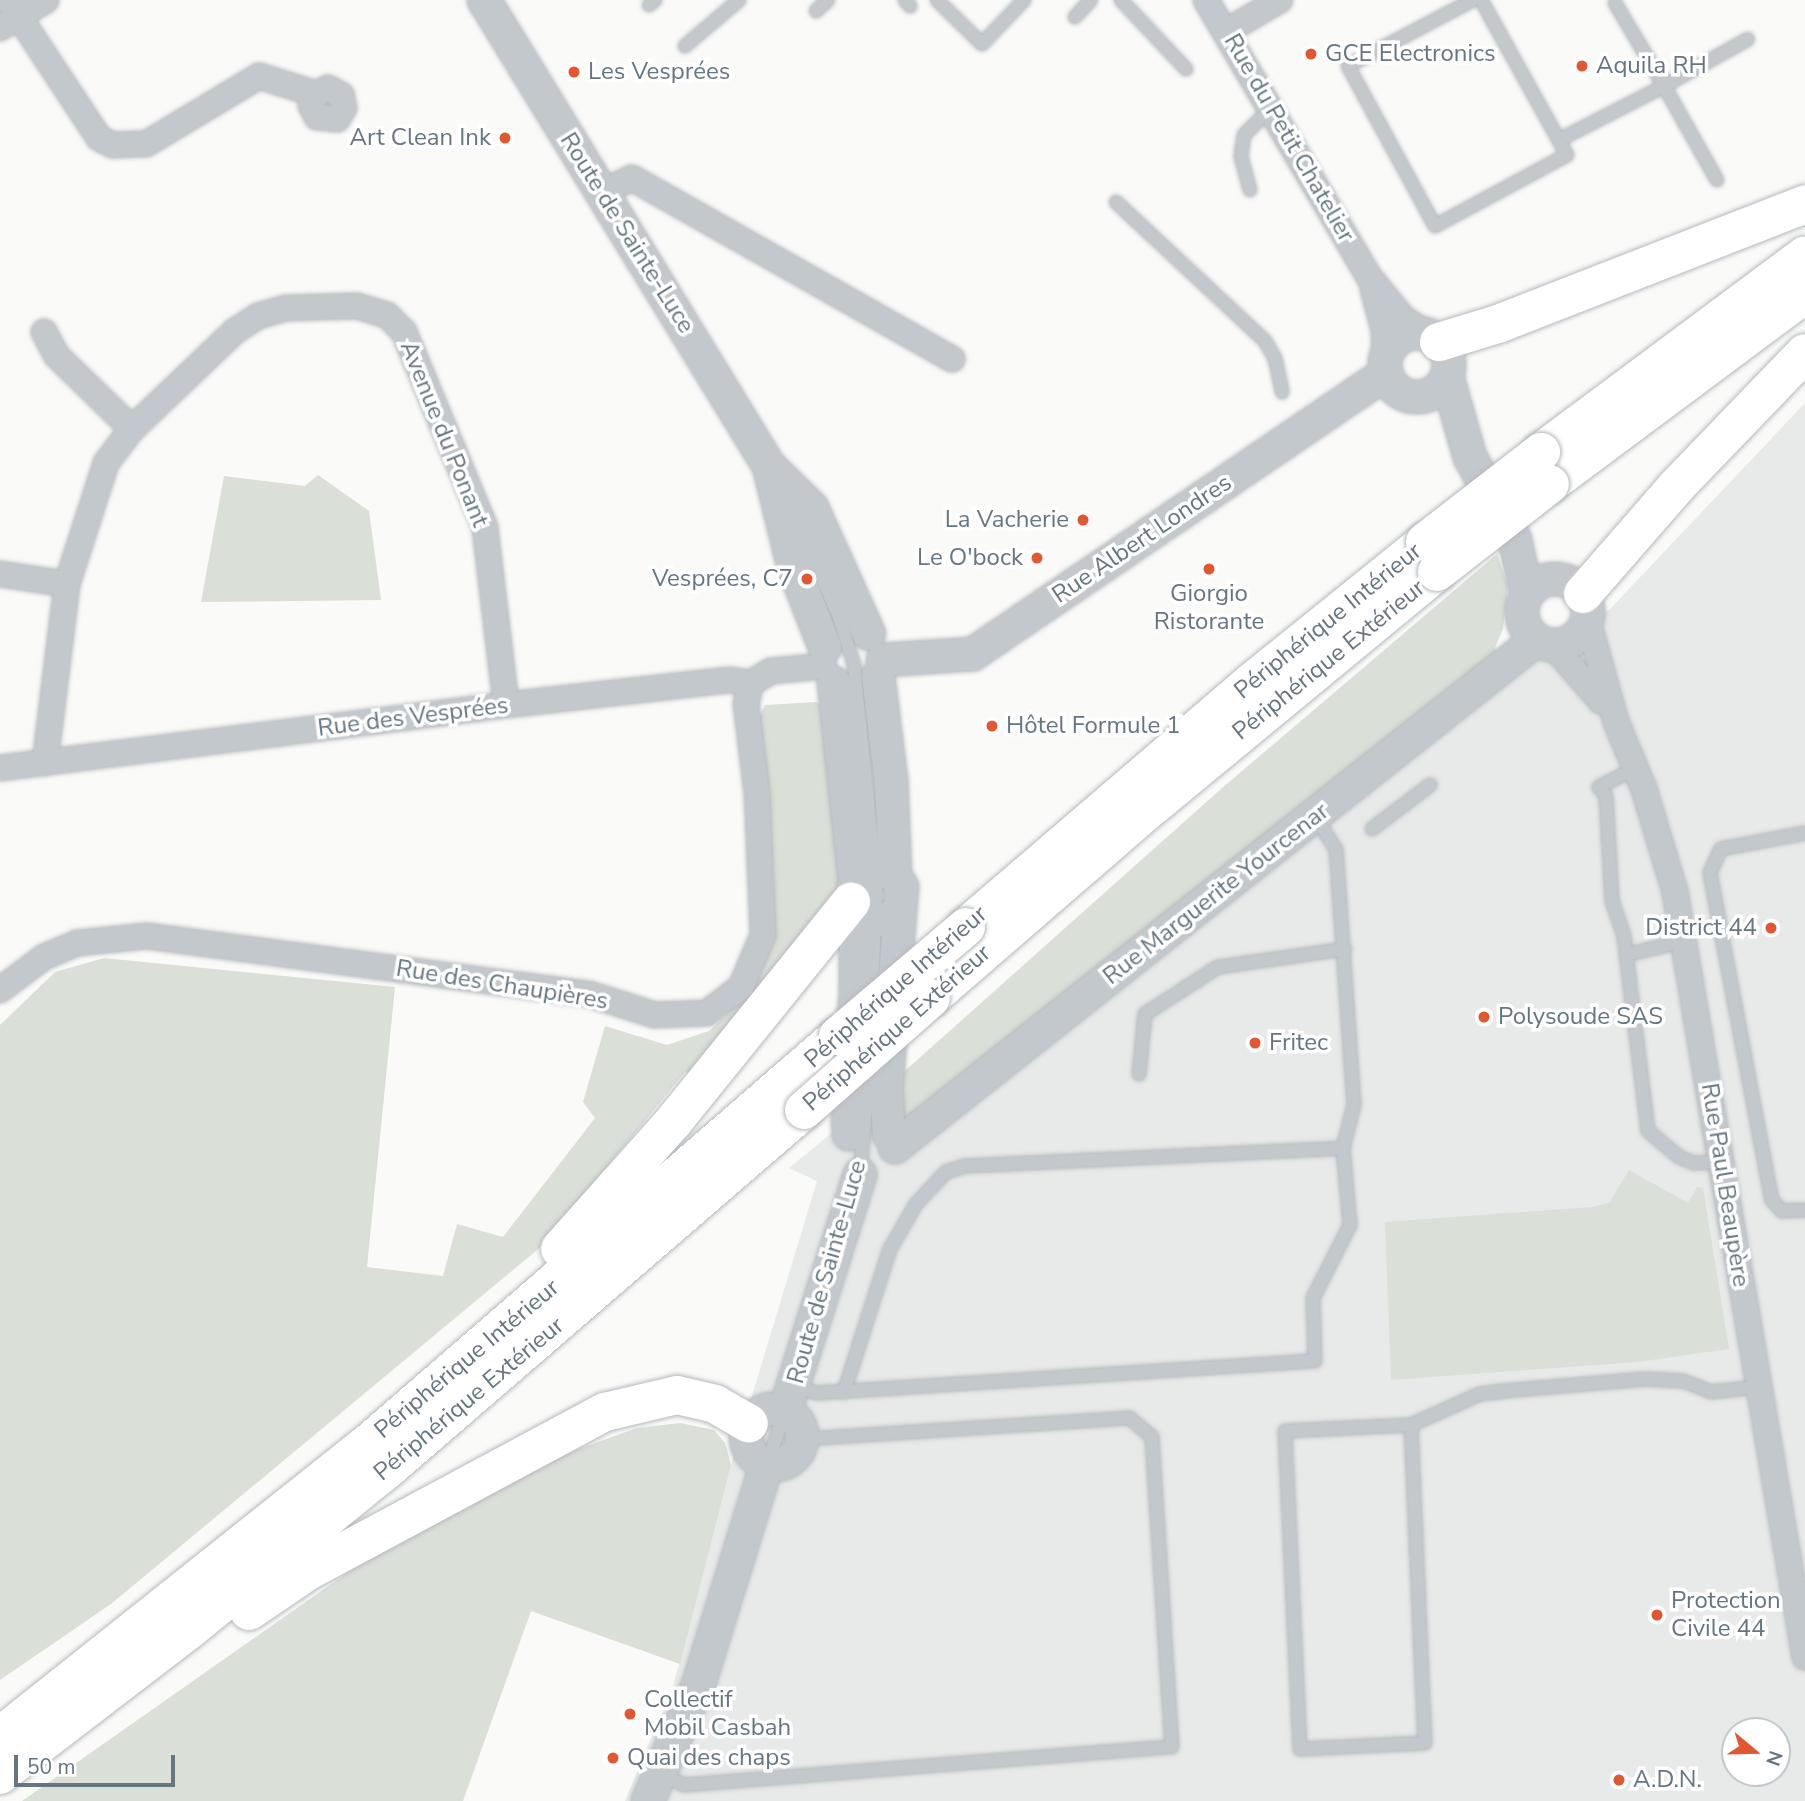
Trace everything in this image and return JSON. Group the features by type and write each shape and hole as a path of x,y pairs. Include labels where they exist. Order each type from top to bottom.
{"highway":[{"path":"1439,352 1498,324 1805,204"},
{"path":"1546,468 1805,255"},
{"name":"Périphérique Extérieur","path":"0,1774 189,1630 389,1468 1163,797 1431,557 1546,468 1805,294"},
{"path":"1576,597 1675,488 1805,353"},
{"name":"Périphérique Intérieur","path":"0,1736 265,1528 502,1332 838,1037 1252,681 1431,557"},
{"path":"502,1332 514,1295 602,1207 872,897"},
{"path":"189,1630 222,1628 308,1572 604,1412 677,1395 715,1404 749,1424"}],"street":[{"path":"46,0 9,15 99,138 113,145 146,144 259,76 316,94"},
{"name":"Route de Sainte-Luce","path":"484,0 769,466 812,508 852,661 888,754 872,897 856,994 847,1101 875,1135 846,1162 860,1175 790,1399"},
{"name":"Rue du Petit Chatelier","path":"1206,0 1273,107 1370,278 1403,318 1439,352"},
{"path":"1227,31 1280,0"},
{"path":"601,193 632,178 952,359"},
{"name":"Rue du Petit Chatelier","path":"1370,278 1384,330 1385,365"},
{"name":"Avenue du Ponant","path":"45,763 67,584 106,463 132,429 235,331 258,316 286,308 357,306 387,315 404,332 416,355 485,528 506,705"},
{"path":"44,332 56,355 132,429"},
{"path":"1470,457 1411,397 1395,389 1385,365 1403,336 1439,352 1470,457 1515,540 1527,594 1523,622 1544,643 1576,638 1576,597 1515,540"},
{"path":"1411,397 1433,393 1439,352"},
{"name":"Rue Albert Londres","path":"852,661 973,654 1385,365"},
{"name":"Route de Sainte-Luce","path":"769,466 794,568 852,661 872,897"},
{"path":"0,574 67,584"},
{"path":"1527,594 1537,584 1576,597"},
{"name":"Rue Paul Beaupère","path":"1576,597 1616,722 1636,768 1670,871 1805,1657"},
{"name":"Rue Paul Beaupère","path":"1544,643 1588,681 1616,722"},
{"name":"Rue Marguerite Yourcenar","path":"875,1135 1315,815 1544,643"},
{"name":"Rue des Vesprées","path":"0,768 506,705 730,680 751,683 771,671 852,661"},
{"name":"Rue des Chaupières","path":"0,990 59,950 99,938 148,936 589,994 655,1015 707,1013 741,988 763,935 758,806 746,704 751,683"},
{"path":"860,1175 881,1174 895,1158 875,1135"},
{"path":"790,1399 801,1440 786,1462 767,1464 748,1448 749,1424 761,1412 790,1399"},
{"path":"655,1788 700,1680 767,1464"}],"lane":[{"path":"685,46 739,0"},
{"path":"816,11 828,0"},
{"path":"937,0 982,44 1024,0"},
{"path":"1075,17 1091,0"},
{"path":"1120,0 1186,69"},
{"path":"1474,0 1348,66 1435,226 1567,155 1481,0"},
{"path":"1615,3 1717,180"},
{"path":"1559,140 1748,39"},
{"path":"1250,190 1241,156 1244,135 1273,107"},
{"path":"1116,202 1265,341 1275,358 1282,391"},
{"path":"1636,768 1600,787 1606,796 1612,901 1626,955 1648,1130 1687,1160 1721,1162"},
{"path":"1372,829 1430,785"},
{"path":"767,1464 790,1399 817,1393 1315,1361 1313,1298 1350,1226 1343,1148 1354,1105 1336,850 1315,815"},
{"path":"1805,833 1721,849 1710,873 1772,1200 1782,1211 1805,1210"},
{"path":"1626,955 1684,941"},
{"path":"1139,1074 1145,1014 1218,967 1345,949"},
{"path":"844,1392 890,1249 916,1204 946,1172 966,1166 1343,1148"},
{"path":"1411,1425 1425,1743 1300,1749 1285,1431 1411,1425 1480,1394 1503,1391 1645,1379 1683,1381 1711,1392 1758,1387"},
{"path":"655,1788 1172,1747 1152,1437 1129,1418 801,1440"}],"shaded area":[{"path":"1805,403 1805,1801 625,1801 673,1686 731,1465 817,1181 789,1168 879,1094 1499,660 1610,609"},
{"path":"318,475 369,511 381,600 201,602 224,476 305,486"},
{"path":"1497,554 1508,587 1503,629 1495,648 1499,659 904,1130 879,1094 1222,788"},
{"path":"816,702 826,708 841,884 807,938 696,1075 685,1072 542,1246 111,1604 0,1680 0,1025 55,972 104,958 395,987 367,1267 443,1276 457,1224 503,1237 595,1118 583,1102 605,1026 667,1045 709,1031 743,999 765,952 758,719 765,705"},
{"path":"1629,1170 1688,1203 1697,1187 1703,1188 1729,1349 1637,1362 1391,1380 1385,1222 1591,1207 1609,1203"},
{"path":"680,1423 714,1430 725,1443 731,1465 680,1664 531,1611 463,1801 22,1801 384,1547 573,1451 637,1428"}],"place":[{"name":"GCE Electronics","path":"1311,54"},
{"name":"Aquila RH","path":"1582,66"},
{"name":"Les Vesprées","path":"574,72"},
{"name":"Art Clean Ink","path":"505,138"},
{"name":"La Vacherie","path":"1083,520"},
{"name":"Le O'bock","path":"1037,558"},
{"name":"Giorgio Ristorante","path":"1209,569"},
{"name":"Vesprées, C7","path":"807,579"},
{"name":"Hôtel Formule 1","path":"992,726"},
{"name":"District 44","path":"1771,928"},
{"name":"Polysoude SAS","path":"1484,1017"},
{"name":"Fritec","path":"1255,1043"},
{"name":"Protection Civile 44","path":"1657,1615"},
{"name":"Collectif Mobil Casbah","path":"630,1714"},
{"name":"Quai des chaps","path":"613,1758"},
{"name":"A.D.N.","path":"1619,1780"}]}
